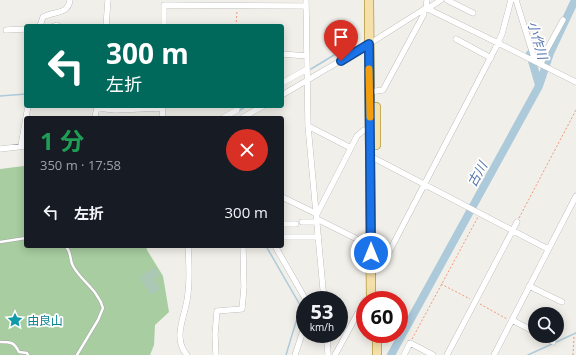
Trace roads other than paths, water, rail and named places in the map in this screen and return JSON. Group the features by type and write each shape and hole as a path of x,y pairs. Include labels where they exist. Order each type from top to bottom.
{"main road":[{"path":"369,0 373,92 373,266 372,291"},
{"path":"372,42 375,0"},
{"path":"373,158 371,244 376,291"},
{"path":"371,343 371,355"},
{"path":"377,343 377,355"}],"street":[{"path":"41,24 43,17 48,14 66,10 69,6 70,0"},
{"path":"106,24 108,0"},
{"path":"373,92 383,90 424,14 427,0"},
{"path":"284,94 441,0"},
{"path":"447,0 473,13"},
{"path":"373,266 381,263 388,254 491,58 508,17 511,0"},
{"path":"516,0 532,60"},
{"path":"164,24 164,5 237,6 306,3 308,126 323,291"},
{"path":"425,9 542,64 576,82"},
{"path":"542,64 545,53 563,20"},
{"path":"6,30 24,29"},
{"path":"456,39 491,58"},
{"path":"284,54 307,56"},
{"path":"284,81 307,69"},
{"path":"103,108 115,110 146,108"},
{"path":"226,116 237,110 237,108"},
{"path":"246,116 260,108"},
{"path":"308,126 351,148"},
{"path":"284,224 299,223 317,218 358,136 364,130 373,130"},
{"path":"0,149 24,146"},
{"path":"373,158 465,206 549,246"},
{"path":"494,355 576,196"},
{"path":"284,198 317,218 367,244 371,244"},
{"path":"447,355 518,220"},
{"path":"284,237 319,237"},
{"path":"187,355 182,350 180,332 188,295 188,248"},
{"path":"216,355 215,335 217,311 242,309 244,287 243,248"},
{"path":"276,248 301,291"},
{"path":"529,286 562,302"},
{"path":"335,355 356,316"},
{"path":"512,320 528,328"},
{"path":"295,355 299,343"},
{"path":"327,343 328,355"},
{"path":"404,355 410,343 433,355"}],"lane":[{"path":"0,242 24,238"},
{"path":"68,248 72,265 92,288 100,300 103,308 98,320 77,355"},
{"path":"0,342 12,343 16,346 19,352 27,353 28,355"}],"waterway":[{"name":"古川","path":"391,355 539,86 550,53 575,0"},
{"path":"311,69 344,49"},
{"name":"小作川","path":"530,54 539,85"},
{"path":"0,96 24,94"},
{"path":"238,111 243,108"},
{"path":"267,248 296,298"},
{"path":"286,355 296,322"},
{"path":"528,355 576,333"}],"place":[{"name":"由良山","path":"15,320"}]}
